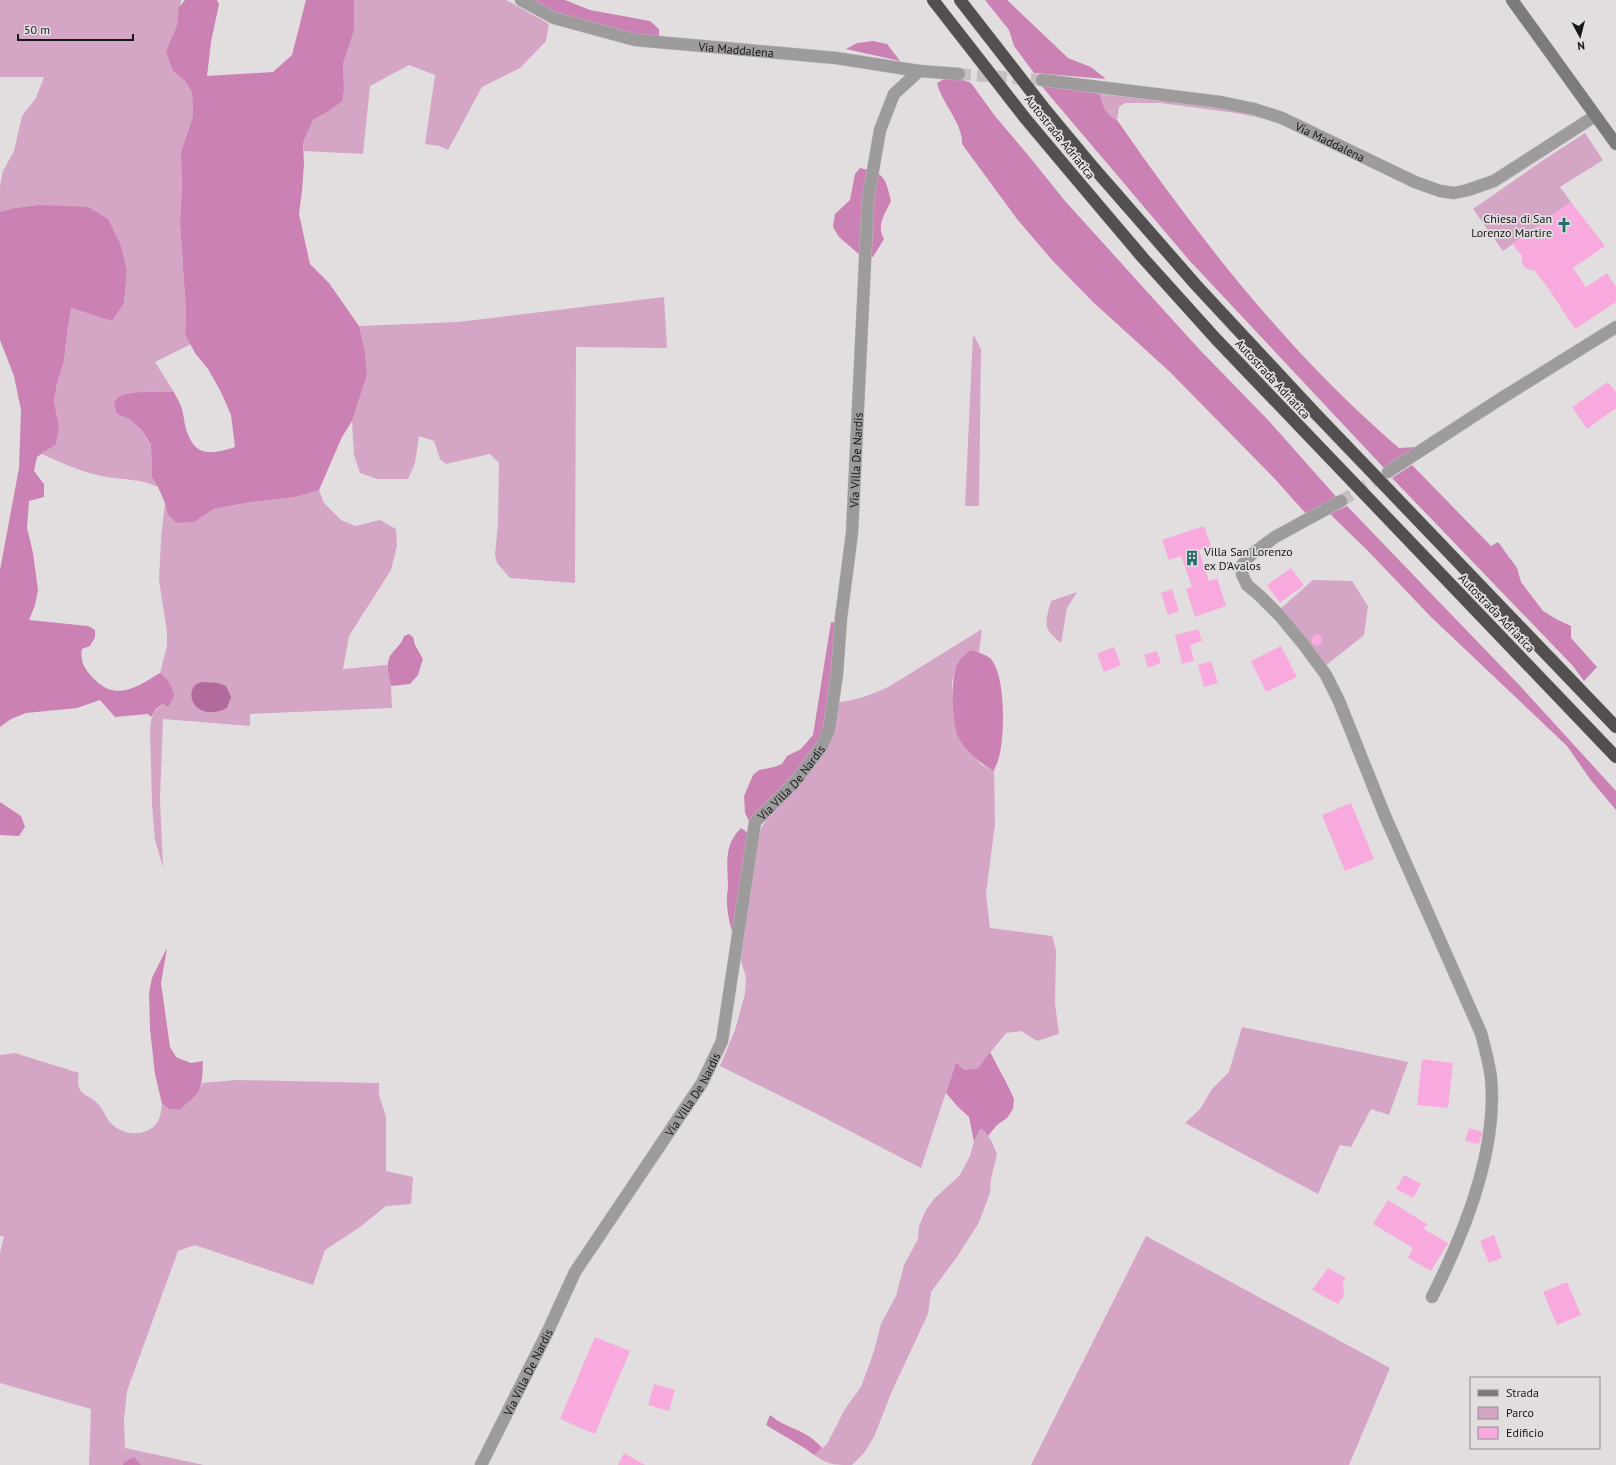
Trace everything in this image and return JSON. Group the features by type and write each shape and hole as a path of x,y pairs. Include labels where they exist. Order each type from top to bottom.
{"highway":[{"name":"Autostrada Adriatica","path":"933,0 1025,118 1067,169 1143,258 1216,339 1616,757"},
{"name":"Autostrada Adriatica","path":"960,0 1083,156 1196,285 1316,414 1616,727"}],"main road":[{"path":"1512,0 1616,144"}],"street":[{"name":"Via Maddalena","path":"521,0 554,18 635,40 836,58 919,71 958,74"},
{"name":"Via Villa De Nardis","path":"481,1465 548,1331 574,1272 706,1076 722,1041 755,822 795,782 822,746 829,730 838,674 842,618 852,533 868,199 880,130 894,94 919,71"},
{"name":"Via Maddalena","path":"1042,80 1220,102 1254,109 1282,118 1414,182 1440,191 1454,193 1494,181 1595,116"},
{"path":"1388,472 1497,401 1616,327"},
{"path":"1341,501 1274,537 1242,564 1242,574 1247,585 1264,600 1304,644 1326,675 1339,701 1385,816 1481,1033 1488,1056 1491,1079 1489,1137 1477,1190 1454,1250 1432,1296"}],"green space":[{"path":"0,0 181,0 177,25 166,51 172,70 186,82 192,93 193,116 181,152 182,188 180,224 186,311 185,334 191,344 155,362 174,392 157,391 130,394 117,414 129,419 141,429 151,446 152,477 158,487 139,481 107,477 82,471 42,454 56,443 59,427 54,401 57,383 64,361 71,308 112,321 124,303 127,270 121,246 62,207 39,205 14,208 0,212 0,186 3,171 14,151 22,116 36,98 44,77 0,77"},
{"path":"354,0 506,0 549,24 546,41 520,68 482,87 448,150 439,146 425,144 435,75 409,65 370,86 363,154 304,151 303,143 313,120 329,111 344,89 343,64 354,31"},
{"path":"1100,94 1226,108 1264,119 1236,113 1160,103 1125,103 1119,107 1117,120 1107,113 1103,106"},
{"path":"1585,133 1603,160 1560,187 1571,202 1503,251 1473,209"},
{"path":"664,297 667,348 576,347 575,583 510,578 497,563 495,555 498,524 499,463 490,454 446,464 440,459 434,441 419,436 415,463 408,479 377,479 360,473 354,455 352,421 367,375 365,351 359,326 458,322"},
{"path":"973,334 981,349 979,506 965,506"},
{"path":"319,490 324,503 341,520 355,526 380,520 396,529 397,546 391,570 349,636 343,669 387,665 391,686 392,708 250,714 250,726 163,719 160,799 163,867 155,840 152,805 150,729 152,717 157,709 164,704 167,707 164,676 160,673 167,646 167,632 159,580 165,503 168,515 176,523 194,522 214,509 251,502 295,497"},
{"path":"1313,580 1352,581 1368,606 1364,635 1324,667 1279,610"},
{"path":"1077,592 1067,608 1061,643 1051,633 1047,625 1047,615 1051,601"},
{"path":"982,629 979,653 970,650 958,662 952,682 954,711 969,751 982,765 994,771 995,824 986,894 990,928 1052,936 1056,950 1055,1003 1059,1034 1037,1041 1021,1031 1006,1033 978,1068 964,1070 956,1062 921,1168 720,1066 735,1030 745,994 746,977 740,958 754,853 761,828 772,812 801,784 819,761 833,729 836,703 864,697 890,686"},
{"path":"1242,1027 1408,1062 1389,1115 1371,1109 1351,1147 1340,1145 1318,1194 1185,1123 1200,1109 1212,1089 1229,1072"},
{"path":"15,1053 79,1073 78,1081 81,1091 100,1106 114,1126 119,1130 132,1133 145,1132 156,1125 160,1117 162,1104 169,1109 179,1110 193,1098 198,1092 202,1083 237,1080 379,1083 379,1095 386,1117 386,1171 413,1177 411,1204 386,1206 360,1227 325,1250 313,1285 195,1245 178,1251 127,1391 124,1419 125,1448 204,1465 89,1465 91,1409 0,1383 0,1253 4,1236 0,1236 0,1055"},
{"path":"983,1129 991,1140 997,1154 991,1179 990,1193 978,1224 957,1257 931,1292 928,1314 892,1391 874,1437 864,1453 852,1465 828,1463 814,1455 827,1444 845,1409 861,1387 874,1351 881,1324 896,1296 904,1265 918,1239 919,1226 926,1210 934,1199 960,1175 970,1156 979,1130"},
{"path":"1146,1236 1390,1368 1349,1465 1031,1465"}],"shaded area":[{"path":"185,0 217,0 219,4 211,42 207,76 273,72 292,55 306,0 354,0 354,31 343,64 344,89 342,101 329,111 313,120 303,143 304,164 299,214 310,264 329,283 359,326 365,351 367,375 352,421 342,437 319,490 295,497 251,502 214,509 194,522 176,523 168,515 165,503 152,477 151,445 141,429 129,419 117,414 114,402 120,396 126,394 140,392 174,392 181,406 188,435 192,443 197,448 203,451 217,452 235,447 231,415 221,392 208,369 195,353 185,334 186,311 180,224 182,188 181,152 193,116 192,93 186,82 172,70 166,51 177,25 179,7"},
{"path":"527,0 565,0 590,10 650,21 659,29 659,37 636,36 555,16"},
{"path":"985,0 1007,0 1068,58 1091,67 1106,79 1034,73 1014,46 1009,30"},
{"path":"873,41 887,44 900,61 846,49 857,43"},
{"path":"958,78 971,83 995,116 1065,201 1199,349 1268,420 1340,501 1308,516 1274,478 1170,372 1093,302 1052,260 1017,219 962,144 956,121 943,98 937,83 944,79"},
{"path":"1039,83 1100,94 1103,106 1107,113 1117,120 1180,208 1213,251 1283,334 1320,374 1399,448 1416,447 1384,468 1189,260"},
{"path":"860,168 875,172 883,177 891,201 881,224 884,239 873,257 861,256 839,237 833,227 835,214 850,200 855,174"},
{"path":"39,205 88,207 108,219 121,246 127,270 124,303 112,321 71,308 64,361 57,383 54,401 59,427 56,444 37,457 34,471 44,484 44,497 29,501 27,528 33,553 38,590 35,605 29,620 88,626 95,630 95,637 90,646 82,649 82,661 92,677 101,685 109,689 118,691 126,690 143,683 160,673 169,683 174,696 168,707 163,704 156,709 151,717 148,714 115,717 100,700 77,708 26,713 11,719 0,727 0,570 19,468 21,410 14,376 0,340 0,212 14,208"},
{"path":"1412,465 1491,546 1498,542 1517,568 1521,582 1543,611 1571,626 1571,638 1597,667 1584,681 1573,666 1392,478"},
{"path":"1347,506 1522,688 1616,791 1616,810 1590,779 1567,746 1431,617 1369,552 1330,514"},
{"path":"831,622 837,623 826,723 818,744 796,772 749,821 745,813 744,796 753,775 759,770 782,764 787,756 801,749 813,735"},
{"path":"409,634 413,637 415,645 423,659 418,675 410,684 391,686 388,668 390,656 401,643 404,636"},
{"path":"970,650 990,658 999,677 1003,706 1003,721 1001,747 994,771 978,760 963,745 955,727 953,708 954,676 959,661"},
{"path":"202,682 218,683 226,686 231,697 227,708 215,712 205,712 198,708 191,696 192,690 196,685"},
{"path":"0,802 21,816 25,827 19,836 0,835"},
{"path":"741,828 748,833 733,936 727,906 727,863 731,842"},
{"path":"167,948 161,983 170,1047 176,1057 183,1060 191,1063 203,1061 202,1078 199,1089 192,1099 179,1110 169,1109 162,1104 155,1074 150,1029 149,993 152,978"},
{"path":"990,1052 1014,1099 1013,1109 1007,1118 997,1125 988,1136 983,1129 979,1130 974,1142 969,1117 946,1093 956,1062 964,1070 978,1068"},
{"path":"770,1415 783,1424 816,1441 822,1448 814,1455 766,1425"},
{"path":"134,1457 141,1465 123,1465 124,1462"}],"building":[{"name":"Chiesa di San Lorenzo Martire","path":"1571,202 1605,246 1573,268 1586,287 1607,273 1616,287 1616,302 1575,329 1546,285 1534,270 1529,270 1524,267 1522,256 1512,244"},
{"path":"1608,382 1616,392 1616,408 1587,429 1572,407"},
{"name":"Villa San Lorenzo ex D'Avalos","path":"1204,526 1211,546 1199,550 1209,581 1217,578 1226,606 1195,617 1186,589 1192,587 1181,556 1169,560 1162,540"},
{"path":"1291,568 1304,585 1280,603 1267,585"},
{"path":"1172,589 1179,611 1168,615 1161,593"},
{"path":"1198,629 1202,641 1190,645 1194,661 1182,664 1175,635"},
{"path":"1315,635 1319,635 1321,636 1321,644 1315,645 1312,642 1312,638"},
{"path":"1281,646 1297,677 1266,692 1251,661"},
{"path":"1114,647 1121,665 1104,672 1097,654"},
{"path":"1157,651 1161,663 1148,668 1144,655"},
{"path":"1211,661 1218,683 1204,687 1198,665"},
{"path":"1351,803 1374,859 1345,871 1322,815"},
{"path":"1422,1059 1453,1063 1448,1108 1417,1105"},
{"path":"1469,1128 1483,1132 1479,1144 1465,1141"},
{"path":"1404,1175 1421,1184 1413,1198 1396,1189"},
{"path":"1388,1200 1427,1224 1424,1229 1448,1243 1431,1271 1408,1258 1413,1248 1373,1224"},
{"path":"1494,1235 1502,1258 1489,1263 1480,1241"},
{"path":"1328,1268 1346,1278 1343,1282 1344,1296 1338,1304 1312,1290"},
{"path":"1567,1282 1581,1315 1557,1325 1543,1292"},
{"path":"595,1337 630,1351 595,1434 560,1419"},
{"path":"654,1384 675,1390 669,1411 648,1405"},
{"path":"624,1453 645,1465 618,1465"}],"tunnel":[{"path":"959,74 1042,80"},
{"path":"1341,501 1387,473"}],"place":[{"name":"Chiesa di San Lorenzo Martire","path":"1564,225"},
{"name":"Villa San Lorenzo ex D'Avalos","path":"1192,558"}]}
